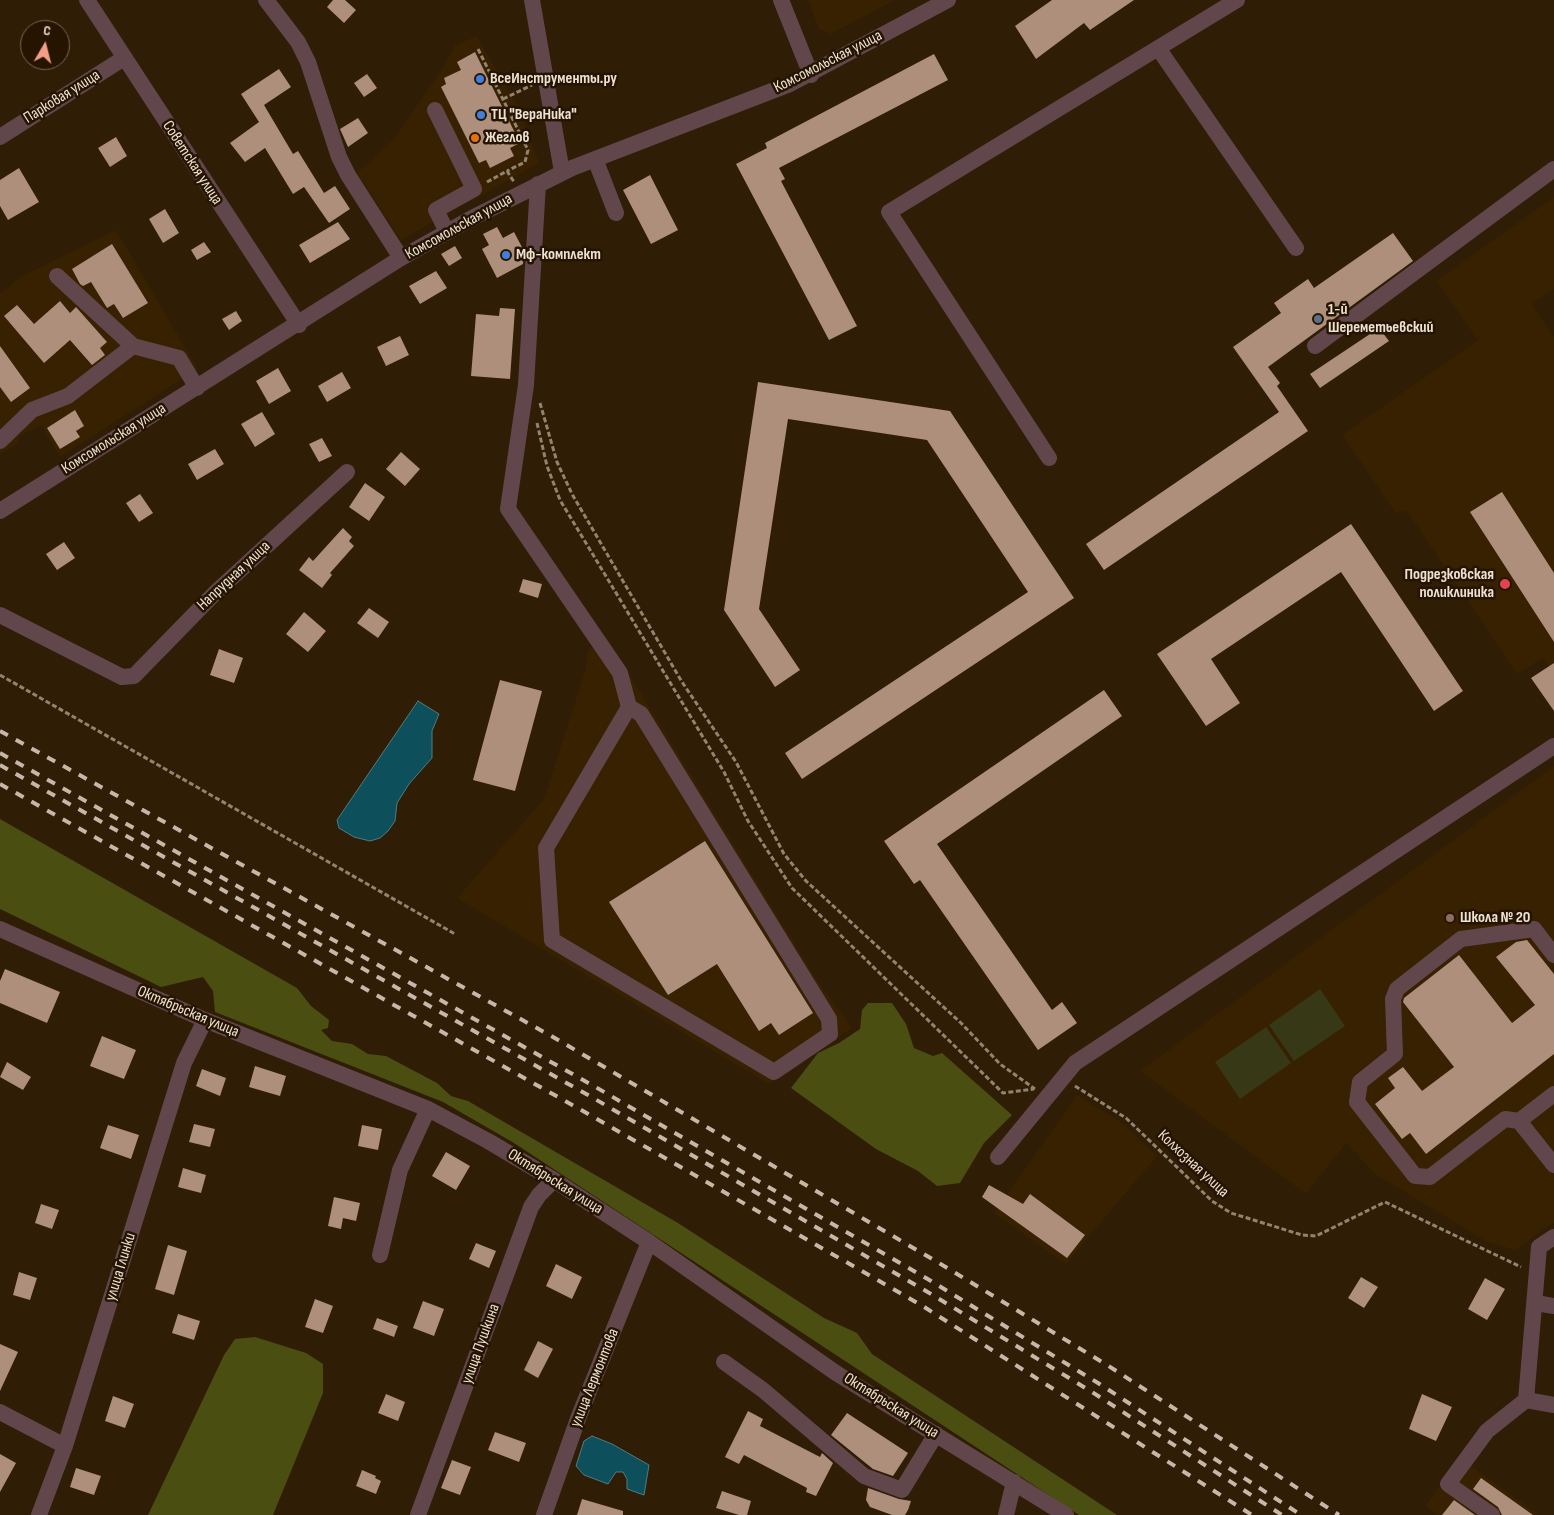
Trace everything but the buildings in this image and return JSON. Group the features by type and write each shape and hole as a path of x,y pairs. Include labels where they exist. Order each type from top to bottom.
{"street":[{"name":"Советская улица","path":"87,0 299,325"},
{"path":"266,0 298,42 308,62 339,157 348,175 402,258"},
{"path":"532,0 562,172"},
{"path":"781,0 811,74"},
{"name":"Комсомольская улица","path":"1,508 299,325 402,258 447,232 562,172 811,74 948,0"},
{"path":"1048,458 889,212 1237,0"},
{"path":"1158,48 1296,248"},
{"name":"Парковая улица","path":"0,136 124,58"},
{"path":"435,110 474,189 436,210 447,232"},
{"path":"595,159 616,213"},
{"path":"1315,346 1554,169"},
{"path":"538,184 526,385 508,509 620,673 629,707 641,714 829,1019 830,1034 774,1072 552,940 546,848 629,707"},
{"path":"57,276 133,346 179,358 197,388"},
{"path":"0,441 32,410 68,396 133,346"},
{"name":"Напрудная улица","path":"0,615 122,677 134,676 215,593 347,472"},
{"path":"998,1157 1075,1063 1554,746"},
{"name":"Октябрьская улица","path":"0,929 206,1020 428,1109 488,1141 554,1180 649,1242 836,1373 1066,1515"},
{"path":"1554,955 1534,929 1461,939 1397,989 1393,999 1395,1054 1360,1082 1357,1102 1415,1176 1430,1177 1504,1119 1519,1121 1554,1165"},
{"name":"улица Глинки","path":"39,1515 65,1446 184,1063 206,1020"},
{"path":"1519,1121 1554,1094"},
{"path":"380,1255 400,1170 428,1109"},
{"name":"улица Пушкина","path":"418,1515 531,1207 539,1195 554,1180"},
{"path":"1492,1515 1448,1484 1487,1431 1526,1400 1536,1303 1539,1247 1554,1237"},
{"name":"улица Лермонтова","path":"544,1515 578,1416 649,1242"},
{"path":"1536,1303 1554,1306"},
{"path":"724,1362 762,1390 864,1476 902,1490 936,1434"},
{"path":"1526,1400 1554,1404"},
{"path":"0,1412 65,1446"},
{"path":"1006,1515 1014,1482"}],"path":[{"path":"474,189 525,162 528,150 478,49"},
{"path":"503,99 546,79"},
{"path":"508,171 520,194"},
{"path":"538,394 557,462 572,494 682,682 736,762 784,854 806,880 961,1023 1000,1064 1035,1089"},
{"path":"536,415 547,466 560,500 724,772 748,821 792,888 1003,1093 1035,1089 1058,1082"},
{"path":"0,675 455,934"},
{"name":"Колхозная улица","path":"1058,1082 1126,1118 1212,1201 1231,1214 1302,1235 1316,1236 1385,1202 1538,1274"}],"shaded area":[{"path":"808,0 895,0 831,34 819,29"},
{"path":"477,36 517,105 539,163 401,240 357,173 394,139 444,66 455,45"},
{"path":"1554,197 1554,289 1532,304 1554,337 1554,674 1543,658 1517,674 1407,511 1395,512 1342,435 1478,340 1436,281"},
{"path":"116,230 198,369 60,457 41,425 20,436 17,444 0,454 0,294 22,276"},
{"path":"607,638 815,977 852,1028 769,1084 457,898 544,799 585,671 588,650"},
{"name":"Школа № 20","path":"1554,766 1554,1222 1515,1250 1487,1242 1375,1174 1346,1143 1306,1194 1140,1071"},
{"path":"1077,1095 1124,1124 1157,1156 1066,1264 994,1213"},
{"path":"1460,1458 1539,1515 1437,1515 1425,1506"}],"green space":[{"path":"0,819 297,988 311,1006 329,1020 328,1028 321,1030 332,1041 352,1044 368,1054 386,1056 437,1083 451,1096 468,1101 678,1223 824,1318 857,1333 872,1354 1117,1515 1079,1515 514,1143 443,1102 215,1012 213,991 203,977 161,987 0,909"},
{"path":"1320,989 1345,1026 1294,1061 1269,1025"},
{"path":"868,1003 892,1003 906,1024 914,1048 933,1056 942,1053 1012,1115 984,1143 960,1183 937,1186 918,1171 876,1149 791,1088 818,1053 839,1043 860,1029 862,1010"},
{"path":"1266,1027 1291,1063 1240,1099 1215,1062"},
{"path":"255,1337 306,1353 323,1364 323,1393 273,1515 148,1515 224,1355 235,1339"}],"water":[{"path":"418,701 439,714 432,731 432,758 409,784 397,803 395,821 388,831 380,838 370,841 354,837 339,828 337,820"},
{"path":"592,1436 612,1444 649,1465 644,1495 627,1489 627,1479 623,1472 616,1472 608,1484 584,1475 576,1466 584,1441"}],"railway":[{"path":"0,731 553,1037 939,1263 1107,1365 1339,1515"},
{"path":"0,753 592,1085 931,1281 1098,1383 1301,1515"},
{"path":"0,765 588,1095 926,1291 1092,1392 1282,1515"},
{"path":"0,784 583,1111 921,1305 1252,1515"}],"place":[{"name":"ВсеИнструменты.ру","path":"480,79"},
{"name":"ТЦ \"ВераНика\"","path":"481,115"},
{"name":"Жеглов","path":"475,138"},
{"name":"Мф-комплект","path":"506,255"},
{"name":"1-й Шереметьевский","path":"1318,319"},
{"name":"Подрезковская поликлиника","path":"1505,584"},
{"name":"Школа № 20","path":"1450,918"}]}
